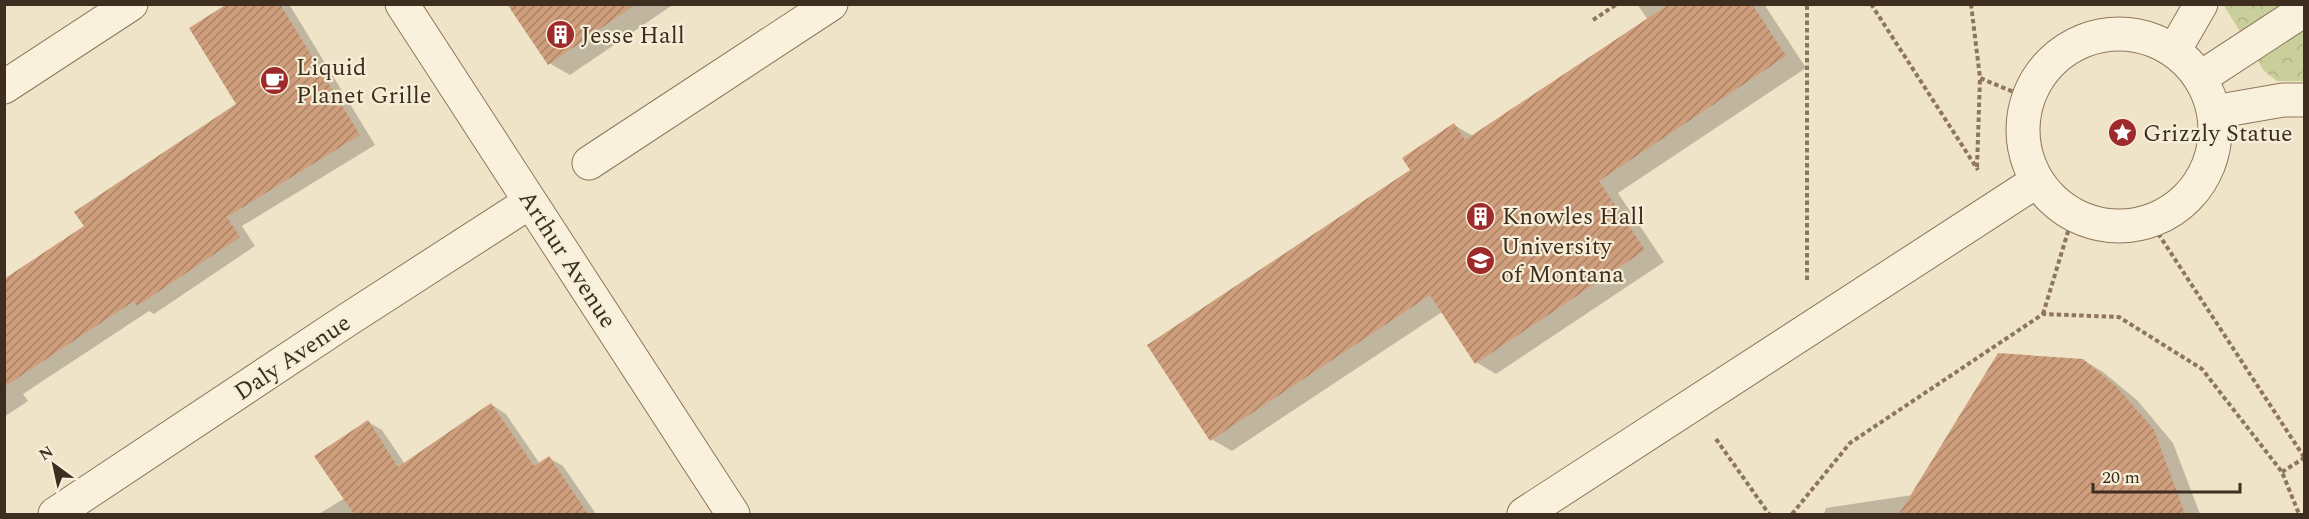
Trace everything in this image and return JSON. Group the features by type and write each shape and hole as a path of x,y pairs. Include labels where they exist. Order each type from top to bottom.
{"street":[{"path":"4,87 131,4"},
{"name":"Arthur Avenue","path":"402,4 733,514"},
{"path":"590,163 831,4"},
{"path":"2174,51 2201,4"},
{"path":"2200,78 2304,10"},
{"path":"2119,34 2148,38 2174,51 2189,63 2200,78 2209,94 2214,112 2215,141 2208,169 2192,194 2160,218 2141,224 2112,226 2084,220 2059,206 2037,181 2026,158 2022,127 2028,98 2042,72 2063,52 2090,39 2119,34"},
{"path":"2214,112 2283,100 2304,100"},
{"path":"1524,514 2037,181"},
{"name":"Daly Avenue","path":"55,514 347,320 530,202"}],"path":[{"path":"1593,20 1617,4"},
{"path":"1807,4 1807,331"},
{"path":"1871,4 2000,205"},
{"path":"1971,4 1980,78 1977,169"},
{"path":"1980,78 2028,98"},
{"path":"2043,314 2073,214"},
{"path":"2150,221 2304,457 2282,472"},
{"path":"1792,514 1850,442 2043,314 2119,317 2202,369 2282,472 2298,514"},
{"path":"1692,405 1769,514"}],"green space":[{"path":"2223,4 2304,5 2304,81 2277,81 2264,71"}],"building":[{"path":"227,4 280,4 360,135 227,217 240,237 137,306 134,301 4,387 4,279 84,226 74,212 236,104 189,28"},
{"name":"Jesse Hall","path":"507,4 636,4 548,65"},
{"name":"Knowles Hall","path":"1669,4 1752,4 1786,56 1599,181 1645,250 1475,364 1430,295 1210,441 1147,345 1410,170 1402,158 1454,123 1465,140"},
{"path":"1998,353 2083,359 2117,387 2154,430 2185,514 1899,514"},
{"path":"491,403 534,466 549,456 588,514 354,514 314,456 368,420 398,467"}],"place":[{"name":"Jesse Hall","path":"560,35"},
{"name":"Liquid Planet Grille","path":"275,81"},
{"name":"Grizzly Statue","path":"2122,133"},
{"name":"Knowles Hall","path":"1481,216"},
{"name":"University of Montana","path":"1480,260"}]}
